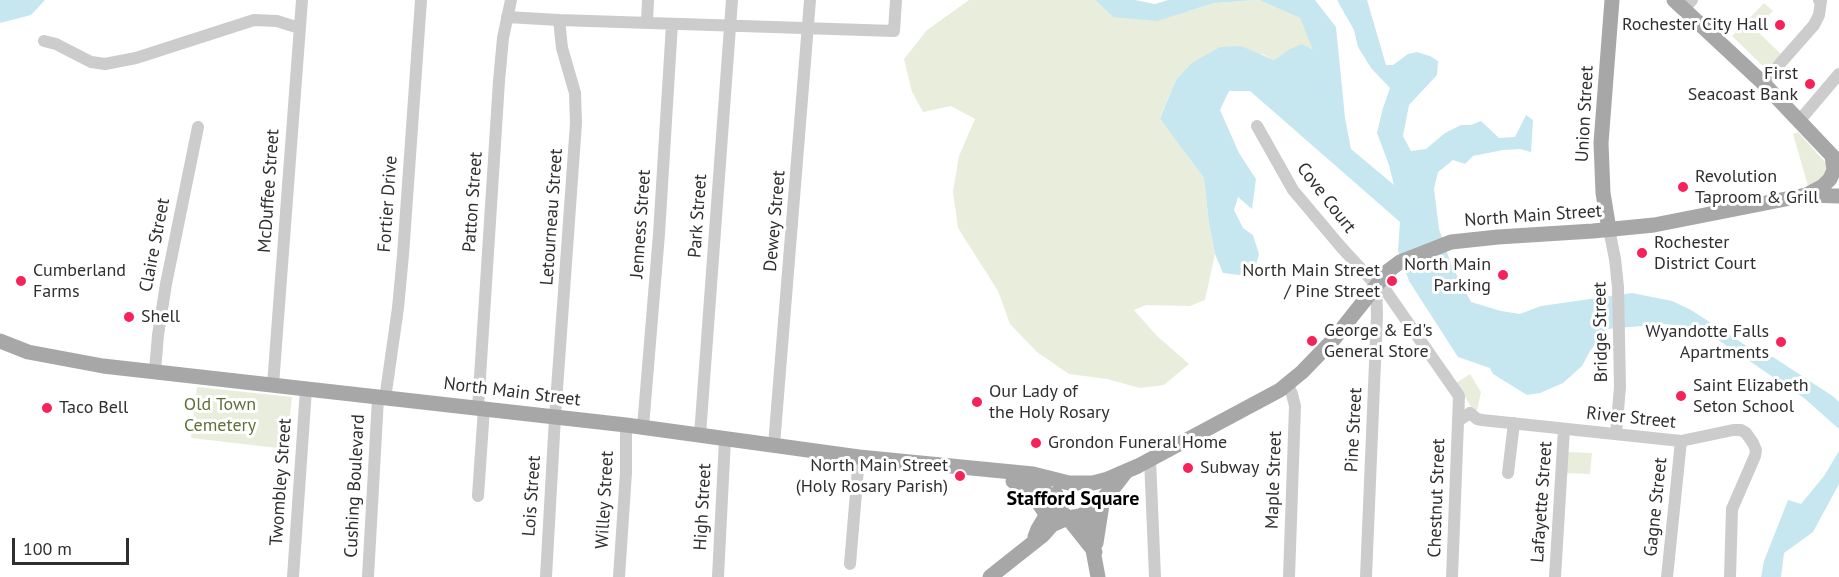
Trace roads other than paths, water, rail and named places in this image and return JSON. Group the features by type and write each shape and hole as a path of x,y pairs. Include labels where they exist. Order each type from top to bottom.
{"main road":[{"name":"Union Street","path":"1609,230 1603,193 1600,144 1612,0"},
{"path":"1684,3 1836,159 1828,183 1806,195"},
{"name":"North Main Street","path":"0,341 28,351 103,366 643,427 859,457 1033,474 1076,483 1093,483 1127,471 1288,385 1333,340 1388,271 1400,262 1451,242 1609,230 1677,221 1806,195 1839,196"},
{"name":"North Main Street","path":"1021,474 1034,470 1084,474 1108,470 1127,471"},
{"name":"North Main Street","path":"1090,511 1127,471"},
{"path":"1004,472 1038,502 1050,508 1057,508 1095,552"},
{"name":"North Main Street","path":"1021,474 1028,482 1046,492 1050,508"},
{"path":"1038,539 1038,529 1059,490 1063,486 1076,483 1088,487 1092,495 1088,523 1098,577"},
{"path":"1095,552 1102,498"},
{"path":"990,577 1052,525 1090,511"},
{"path":"1038,539 1067,531 1079,533"}],"street":[{"name":"McDuffee Street","path":"273,384 302,0"},
{"name":"Fortier Drive","path":"382,398 398,308 403,255 420,6 412,0"},
{"name":"Patton Street","path":"478,496 500,81 503,38 510,0"},
{"path":"647,22 648,0"},
{"name":"Park Street","path":"700,435 732,0"},
{"name":"Dewey Street","path":"774,445 810,0"},
{"path":"507,17 894,31 896,0"},
{"path":"1763,83 1814,25 1819,15 1821,2 1819,0"},
{"path":"44,41 56,44 91,62 105,64 136,58 254,20 277,21 299,28"},
{"name":"Letourneau Street","path":"555,417 576,114 575,93 562,48 559,20"},
{"name":"Jenness Street","path":"643,427 658,246 672,24"},
{"path":"1800,120 1839,74"},
{"name":"Cove Court","path":"1257,126 1293,190 1341,247 1377,283"},
{"name":"Claire Street","path":"156,371 158,335 166,284 198,127"},
{"name":"Bridge Street","path":"1609,230 1616,259 1618,291 1620,387 1616,434"},
{"path":"1377,283 1470,413 1458,421"},
{"name":"Pine Street","path":"1366,577 1377,283"},
{"name":"Maple Street","path":"1288,385 1294,406 1288,577"},
{"name":"Twombley Street","path":"293,577 306,389"},
{"path":"1458,421 1459,396"},
{"name":"Cushing Boulevard","path":"368,577 382,398"},
{"name":"River Street","path":"1470,413 1478,420 1681,441 1725,431 1741,430 1750,437 1756,450 1732,510 1730,577"},
{"name":"Lois Street","path":"546,577 555,417"},
{"name":"Chestnut Street","path":"1452,577 1458,421"},
{"path":"1508,473 1514,423"},
{"name":"Willey Street","path":"619,577 625,500 626,425"},
{"name":"Lafayette Street","path":"1555,577 1564,429"},
{"name":"High Street","path":"718,577 725,439"},
{"name":"Gagne Street","path":"1667,577 1681,441"},
{"path":"850,564 859,457"},
{"path":"1150,459 1155,577"}],"water":[{"path":"0,0 45,0 31,15 0,23"},
{"path":"1095,0 1135,0 1155,4 1168,0 1258,0 1214,3 1157,21 1113,17"},
{"path":"1259,0 1315,0 1336,27 1345,118 1351,149 1394,185 1377,133 1390,88 1371,68 1358,47 1354,30 1337,0 1367,0 1386,65 1393,65 1408,54 1417,52 1438,61 1437,75 1409,105 1403,136 1411,151 1426,149 1445,133 1461,125 1471,125 1481,121 1499,138 1515,137 1526,115 1533,120 1531,152 1520,149 1503,150 1473,156 1465,164 1453,160 1438,172 1434,189 1439,229 1451,264 1471,302 1520,314 1541,306 1632,293 1672,301 1691,310 1762,356 1773,357 1834,397 1839,402 1839,429 1804,398 1711,335 1691,327 1664,324 1607,329 1582,366 1563,383 1540,393 1527,395 1493,374 1490,368 1458,357 1409,281 1398,251 1400,222 1250,91 1229,91 1220,110 1239,153 1256,179 1252,209 1238,197 1234,210 1243,228 1253,235 1259,254 1255,268 1239,275 1223,273 1215,254 1209,224 1204,178 1160,118 1176,80 1192,63 1220,47 1241,46 1274,60 1302,44 1313,50 1300,18"},
{"path":"1839,451 1839,484 1813,532 1784,553 1781,577 1761,577 1764,561 1788,500 1801,504 1824,476"}],"place":[{"name":"Rochester City Hall","path":"1780,25"},
{"name":"First Seacoast Bank","path":"1810,84"},
{"name":"Revolution Taproom & Grill","path":"1683,187"},
{"name":"Rochester District Court","path":"1642,253"},
{"name":"North Main Parking","path":"1503,275"},
{"name":"Cumberland Farms","path":"21,281"},
{"name":"North Main Street / Pine Street","path":"1392,281"},
{"name":"Shell","path":"129,317"},
{"name":"George & Ed's General Store","path":"1312,341"},
{"name":"Wyandotte Falls Apartments","path":"1781,342"},
{"name":"Saint Elizabeth Seton School","path":"1681,396"},
{"name":"Our Lady of the Holy Rosary","path":"977,402"},
{"name":"Taco Bell","path":"47,408"},
{"name":"Grondon Funeral Home","path":"1036,443"},
{"name":"Subway","path":"1188,468"},
{"name":"North Main Street (Holy Rosary Parish)","path":"960,476"}],"district":[{"name":"Stafford Square","path":"1073,499"}],"park label":[{"name":"Old Town Cemetery","path":"220,415"}]}
